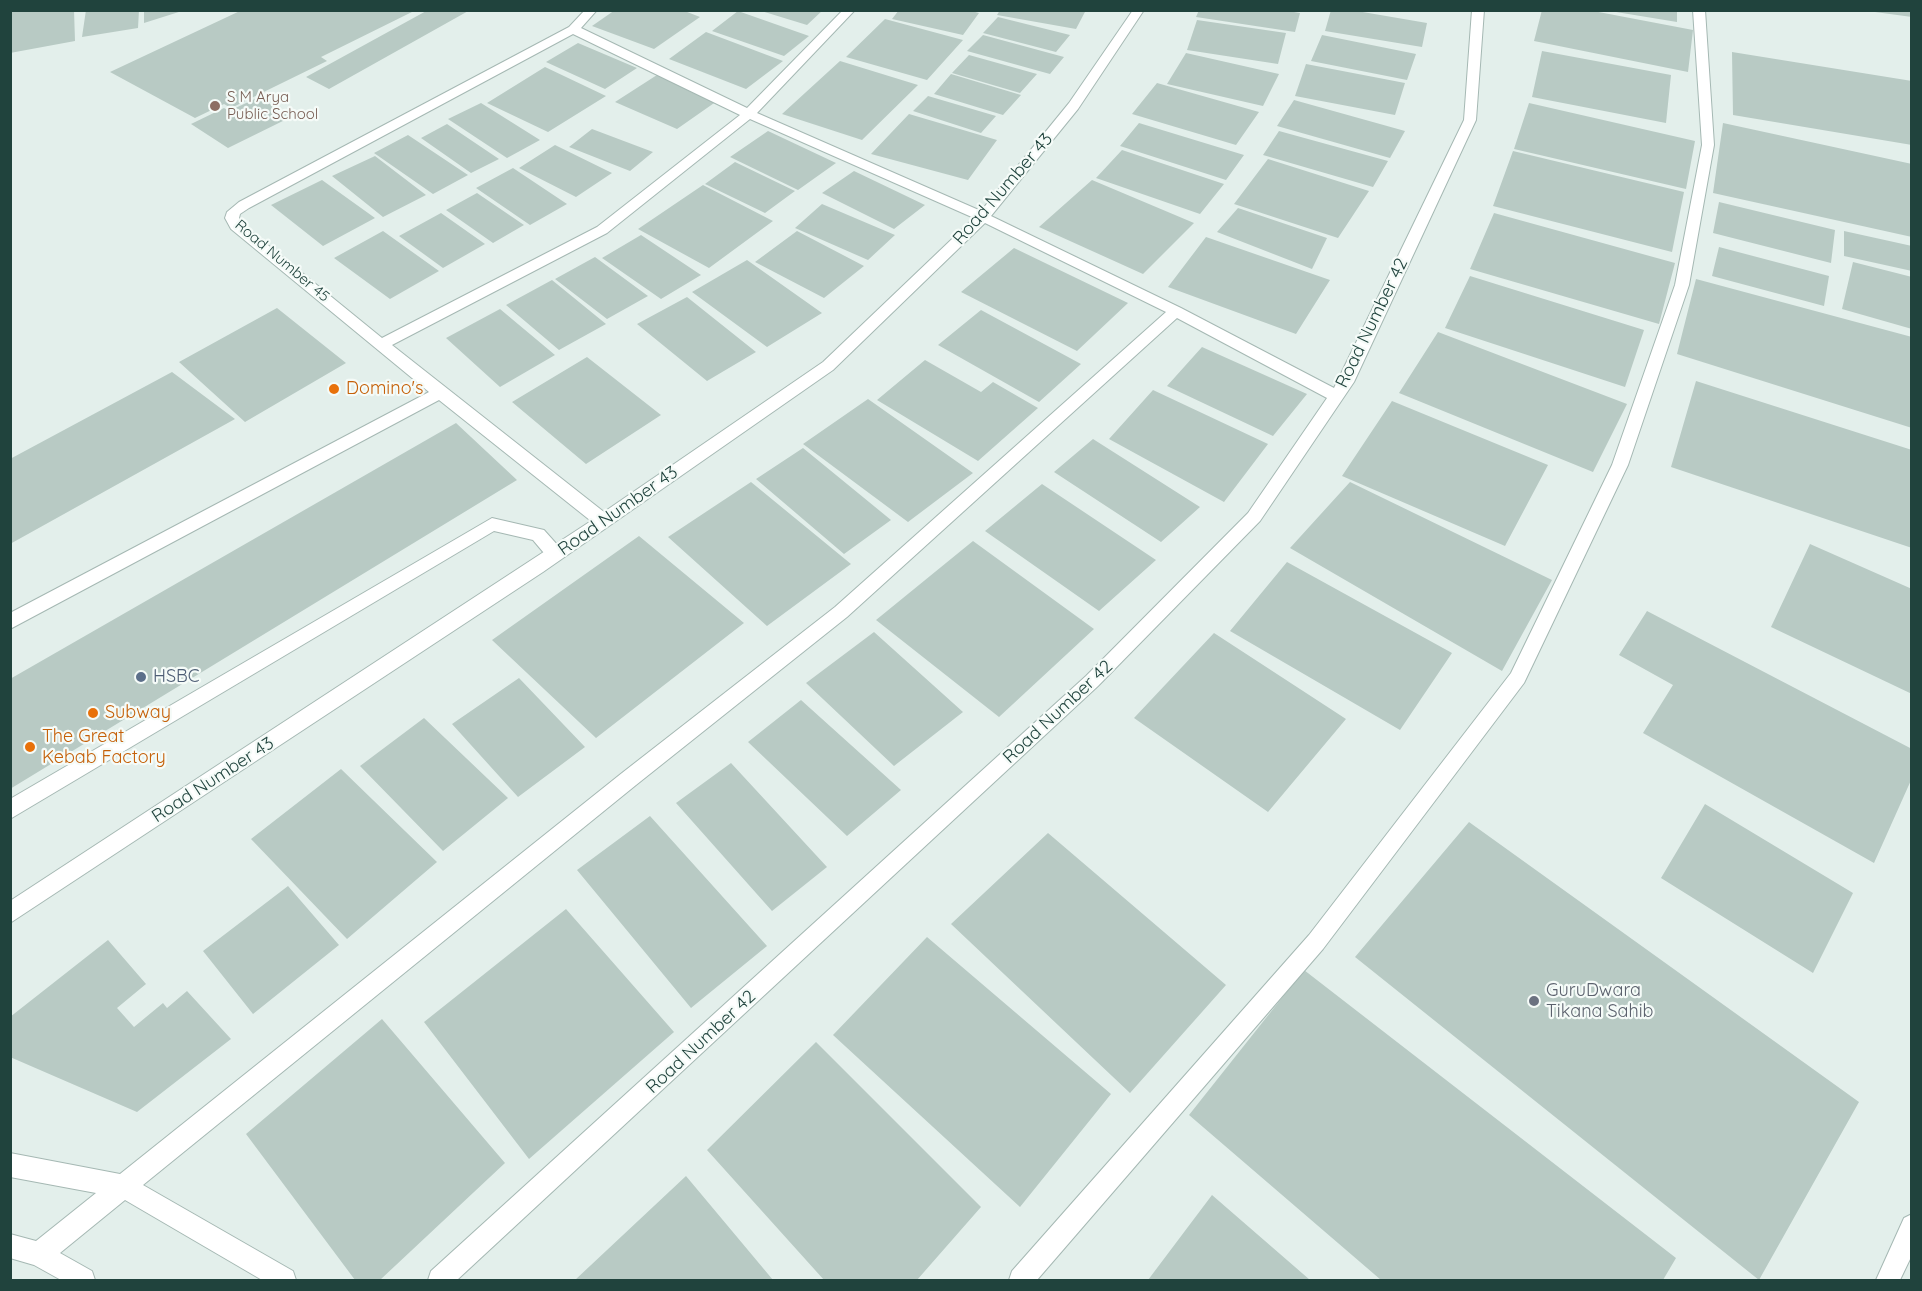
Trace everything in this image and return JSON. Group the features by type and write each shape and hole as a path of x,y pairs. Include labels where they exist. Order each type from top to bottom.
{"street":[{"name":"Road Number 45","path":"592,10 573,29 234,212 232,218 236,226 440,393 603,521"},
{"path":"382,344 602,230 749,114 850,10"},
{"name":"Road Number 43","path":"10,913 555,554 828,366 983,217 1074,106 1139,10"},
{"name":"Road Number 42","path":"440,1281 1092,681 1254,517 1346,382 1470,120 1478,10"},
{"path":"1022,1281 1316,942 1518,678 1620,465 1682,285 1708,145 1699,10"},
{"path":"573,29 749,114 983,217 1176,311 1336,396"},
{"path":"39,1254 628,779 841,612 1176,311"},
{"path":"10,622 440,393"},
{"path":"10,810 492,524 538,535 555,554"},
{"path":"10,1165 123,1186 284,1281"},
{"path":"1888,1281 1911,1226"},
{"path":"10,1246 39,1254 83,1281"}],"building":[{"path":"10,10 74,10 75,41 10,53"},
{"path":"86,10 139,10 138,28 82,37"},
{"path":"144,10 182,10 182,11 144,23"},
{"path":"242,10 274,12 416,10 321,57 327,61 231,108 224,104 195,118 110,72"},
{"path":"428,10 470,10 329,89 306,77"},
{"path":"615,10 682,10 700,17 654,49 592,26"},
{"path":"758,10 823,10 807,25"},
{"path":"899,10 968,10 979,13 963,35 892,19"},
{"path":"1000,10 1086,10 1076,29 997,15"},
{"path":"1199,10 1282,10 1300,13 1295,32 1196,17"},
{"path":"1331,10 1351,10 1427,23 1422,47 1325,31"},
{"path":"1542,10 1588,10 1693,30 1688,72 1534,41"},
{"path":"1616,10 1677,10 1677,22 1616,12"},
{"path":"1875,10 1912,10 1912,17 1875,12"},
{"path":"738,11 809,36 784,56 712,31"},
{"path":"998,17 1070,35 1056,52 983,33"},
{"path":"885,19 963,40 927,80 846,57"},
{"path":"1197,20 1286,33 1278,64 1187,50"},
{"path":"706,32 783,61 746,89 669,59"},
{"path":"983,35 1064,57 1050,74 967,51"},
{"path":"1322,35 1416,54 1407,80 1311,61"},
{"path":"578,43 637,68 605,89 546,62"},
{"path":"1542,51 1671,75 1666,123 1532,97"},
{"path":"1732,52 1912,81 1912,145 1733,115"},
{"path":"1186,53 1279,74 1263,106 1167,84"},
{"path":"969,55 1037,74 1020,93 952,73"},
{"path":"840,61 918,85 862,140 782,114"},
{"path":"1306,64 1405,83 1395,115 1295,96"},
{"path":"545,67 606,96 548,132 487,103"},
{"path":"951,74 1021,95 1003,115 934,94"},
{"path":"657,75 717,101 677,129 615,102"},
{"path":"1157,83 1259,112 1236,145 1132,114"},
{"path":"928,96 996,116 981,133 913,111"},
{"path":"259,97 291,117 228,148 191,124 224,108 229,111"},
{"path":"1294,100 1405,131 1390,158 1277,126"},
{"path":"481,103 540,140 507,158 448,119"},
{"path":"1529,103 1695,141 1686,189 1514,149"},
{"path":"909,114 997,140 968,180 871,154"},
{"path":"1139,123 1244,155 1226,180 1120,146"},
{"path":"1723,123 1912,164 1912,237 1713,193"},
{"path":"447,124 499,159 471,173 421,138"},
{"path":"592,129 653,152 630,171 569,147"},
{"path":"768,131 836,163 798,190 730,157"},
{"path":"1279,131 1388,161 1373,187 1263,155"},
{"path":"408,135 468,175 433,194 374,153"},
{"path":"555,145 612,173 576,197 519,168"},
{"path":"1122,150 1224,184 1200,214 1096,178"},
{"path":"1513,151 1684,192 1672,252 1493,206"},
{"path":"375,156 426,195 383,217 332,176"},
{"path":"1268,159 1369,191 1338,238 1234,204"},
{"path":"735,162 795,191 765,213 705,184"},
{"path":"513,168 567,204 530,225 476,188"},
{"path":"854,171 925,205 894,229 822,193"},
{"path":"322,180 375,218 323,246 271,205"},
{"path":"1092,180 1194,223 1143,274 1039,227"},
{"path":"703,185 773,221 709,268 638,229"},
{"path":"477,193 524,225 493,243 446,210"},
{"path":"1719,202 1835,230 1831,263 1713,233"},
{"path":"822,204 895,235 868,260 795,228"},
{"path":"1238,208 1327,238 1312,269 1217,232"},
{"path":"441,213 485,244 443,268 399,236"},
{"path":"1494,213 1675,263 1659,324 1470,269"},
{"path":"383,231 439,271 390,299 334,258"},
{"path":"797,231 864,266 824,298 755,262"},
{"path":"1844,231 1912,246 1912,271 1844,256"},
{"path":"641,235 701,275 661,299 602,258"},
{"path":"1206,237 1330,280 1296,334 1168,287"},
{"path":"1719,247 1829,276 1824,306 1712,276"},
{"path":"1014,248 1128,303 1077,351 961,292"},
{"path":"595,257 648,296 607,319 555,279"},
{"path":"747,260 822,313 767,347 692,292"},
{"path":"1853,262 1912,277 1912,329 1842,309"},
{"path":"1470,276 1644,330 1625,387 1445,328"},
{"path":"1696,279 1912,337 1912,428 1677,354"},
{"path":"552,280 606,324 559,350 506,305"},
{"path":"687,297 756,352 707,381 637,324"},
{"path":"277,308 346,363 245,422 179,362"},
{"path":"500,309 555,355 500,387 446,338"},
{"path":"981,310 1081,364 1039,402 938,345"},
{"path":"1438,332 1627,404 1593,472 1399,393"},
{"path":"1202,347 1307,394 1273,436 1167,386"},
{"path":"587,357 661,415 586,464 512,402"},
{"path":"925,360 981,392 993,382 1038,408 978,461 877,400"},
{"path":"172,372 235,419 10,544 10,459"},
{"path":"1696,381 1912,450 1912,548 1671,467"},
{"path":"1153,390 1268,444 1224,502 1109,439"},
{"path":"868,399 973,473 908,522 803,444"},
{"path":"1392,401 1548,465 1505,546 1342,476"},
{"path":"456,423 517,480 10,789 10,679"},
{"path":"1093,439 1200,507 1161,542 1054,472"},
{"path":"803,448 891,520 844,554 756,479"},
{"path":"751,482 851,564 767,626 668,537"},
{"path":"1350,482 1552,580 1502,671 1290,548"},
{"path":"1042,484 1156,560 1099,611 985,531"},
{"path":"639,536 744,623 596,738 492,640"},
{"path":"973,541 1094,629 999,717 876,620"},
{"path":"1810,544 1912,589 1912,694 1771,627"},
{"path":"1287,562 1452,653 1400,730 1230,631"},
{"path":"1647,611 1912,749 1912,778 1874,863 1643,733 1673,685 1619,655"},
{"path":"874,632 963,712 894,766 806,683"},
{"path":"1214,633 1346,719 1268,812 1134,718"},
{"path":"519,678 585,747 518,797 452,724"},
{"path":"801,700 901,790 847,836 748,742"},
{"path":"424,718 508,798 443,851 360,766"},
{"path":"731,763 827,867 772,911 676,803"},
{"path":"341,769 437,862 347,939 251,839"},
{"path":"1705,804 1853,893 1813,973 1661,878"},
{"path":"650,816 767,946 691,1008 577,870"},
{"path":"1469,822 1859,1102 1759,1280 1355,957"},
{"path":"1048,833 1226,985 1130,1093 951,924"},
{"path":"288,886 339,945 253,1014 203,951"},
{"path":"566,909 674,1032 529,1159 424,1022"},
{"path":"927,937 1111,1094 1020,1207 833,1035"},
{"path":"108,940 146,984 117,1008 134,1027 163,1003 167,1008 187,991 231,1039 137,1112 10,1057 10,1017"},
{"path":"1304,970 1676,1258 1663,1280 1381,1280 1189,1115"},
{"path":"382,1019 505,1163 380,1280 355,1280 246,1134"},
{"path":"816,1042 981,1207 917,1280 824,1280 707,1150"},
{"path":"686,1176 773,1280 575,1280"},
{"path":"1212,1195 1310,1280 1148,1280"}],"place":[{"name":"S M Arya Public School","path":"215,106"},
{"name":"Domino's","path":"334,389"},
{"name":"HSBC","path":"141,677"},
{"name":"Subway","path":"93,713"},
{"name":"The Great Kebab Factory","path":"30,747"},
{"name":"GuruDwara Tikana Sahib","path":"1534,1001"}]}
